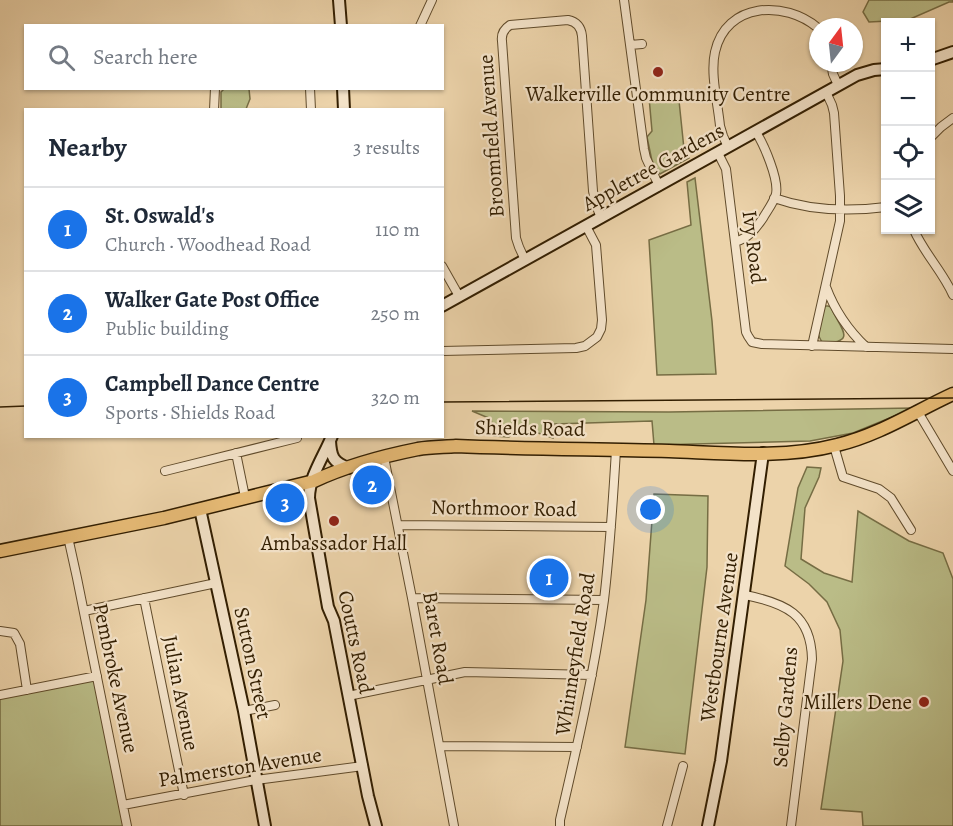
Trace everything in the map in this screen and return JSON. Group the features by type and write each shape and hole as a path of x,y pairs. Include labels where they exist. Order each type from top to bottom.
{"main road":[{"name":"Shields Road","path":"0,551 164,518 420,449 456,446 794,452 834,446 872,435 953,394"}],"street":[{"path":"339,0 340,24"},
{"path":"421,24 432,0"},
{"path":"624,0 644,149 646,159 659,186"},
{"name":"Ivy Road","path":"809,20 799,13 768,7 755,9 742,15 725,31 717,48 714,65 746,332 756,343 812,346"},
{"name":"Broomfield Avenue","path":"525,260 516,238 502,41 502,33 510,25 568,20 580,28 593,191 601,218"},
{"path":"630,45 642,44"},
{"path":"935,58 953,52"},
{"name":"Appletree Gardens","path":"444,305 838,85 865,72 881,70"},
{"path":"833,72 838,85"},
{"path":"214,108 215,90"},
{"path":"310,90 311,108"},
{"path":"343,90 344,108"},
{"path":"826,92 834,113 840,211 838,230 812,346 953,349"},
{"path":"935,133 953,118"},
{"path":"735,242 752,233 777,190 765,149 756,132"},
{"path":"774,198 840,211 881,207"},
{"path":"444,351 576,348 593,341 599,333 602,320 596,244 586,226"},
{"path":"916,234 953,295"},
{"path":"444,270 459,296"},
{"path":"825,285 841,319 866,347"},
{"path":"918,412 953,471"},
{"path":"165,471 297,438"},
{"path":"331,438 331,451 334,459 348,468"},
{"name":"Coutts Road","path":"331,438 309,491 309,498 328,607 334,621 374,821 368,826"},
{"path":"834,446 843,477 879,489 891,498 911,530"},
{"name":"Whinneyfield Road","path":"560,826 578,747 604,600 616,450"},
{"path":"236,453 245,497"},
{"name":"Westbourne Avenue","path":"708,826 721,761 763,453"},
{"name":"Baret Road","path":"384,457 454,826"},
{"name":"Sutton Street","path":"201,509 244,711 265,826"},
{"name":"Northmoor Road","path":"398,525 611,527"},
{"name":"Pembroke Avenue","path":"68,537 127,826"},
{"path":"84,611 216,583"},
{"name":"Selby Gardens","path":"745,594 779,604 794,613 802,623 812,645 790,826"},
{"name":"Julian Avenue","path":"144,598 184,795"},
{"path":"412,598 604,600"},
{"path":"0,630 14,633 20,644 27,690"},
{"path":"348,696 465,672 592,675"},
{"path":"0,695 98,676"},
{"path":"244,711 275,705"},
{"path":"440,746 578,747"},
{"name":"Palmerston Avenue","path":"123,805 256,780 363,766"},
{"path":"667,826 683,766"}],"green space":[{"path":"869,0 953,0 953,2 913,18 881,18 881,21 869,22 863,12"},
{"path":"223,90 249,90 250,99 246,108 221,108"},
{"path":"678,91 684,149 689,158 660,174 652,161 647,137 652,131 649,97"},
{"path":"695,178 716,374 657,375 649,240 691,225 687,182"},
{"path":"824,306 831,307 844,332 841,340 823,343 820,339 819,326"},
{"path":"914,408 853,433 810,441 654,445 652,421 554,424 553,438 517,426 509,437 494,436 491,419 472,411 669,412"},
{"path":"807,467 821,468 805,508 801,559 824,573 852,582 858,511 909,541 943,553 953,579 953,826 863,826 862,812 821,809 843,661 840,630 827,602 809,584 785,566 798,488"},
{"path":"654,494 708,496 707,567 685,754 625,747 646,600"},
{"path":"96,679 126,826 0,826 0,697"}],"tram line":[{"path":"444,402 953,398"},
{"path":"0,407 24,406"}],"place":[{"name":"Walkerville Community Centre","path":"658,72"},
{"name":"Walker Gate Post Office","path":"372,485"},
{"name":"Campbell Dance Centre","path":"285,503"},
{"name":"Ambassador Hall","path":"334,521"},
{"name":"St. Oswald's","path":"549,578"},
{"name":"Millers Dene","path":"924,702"}]}
